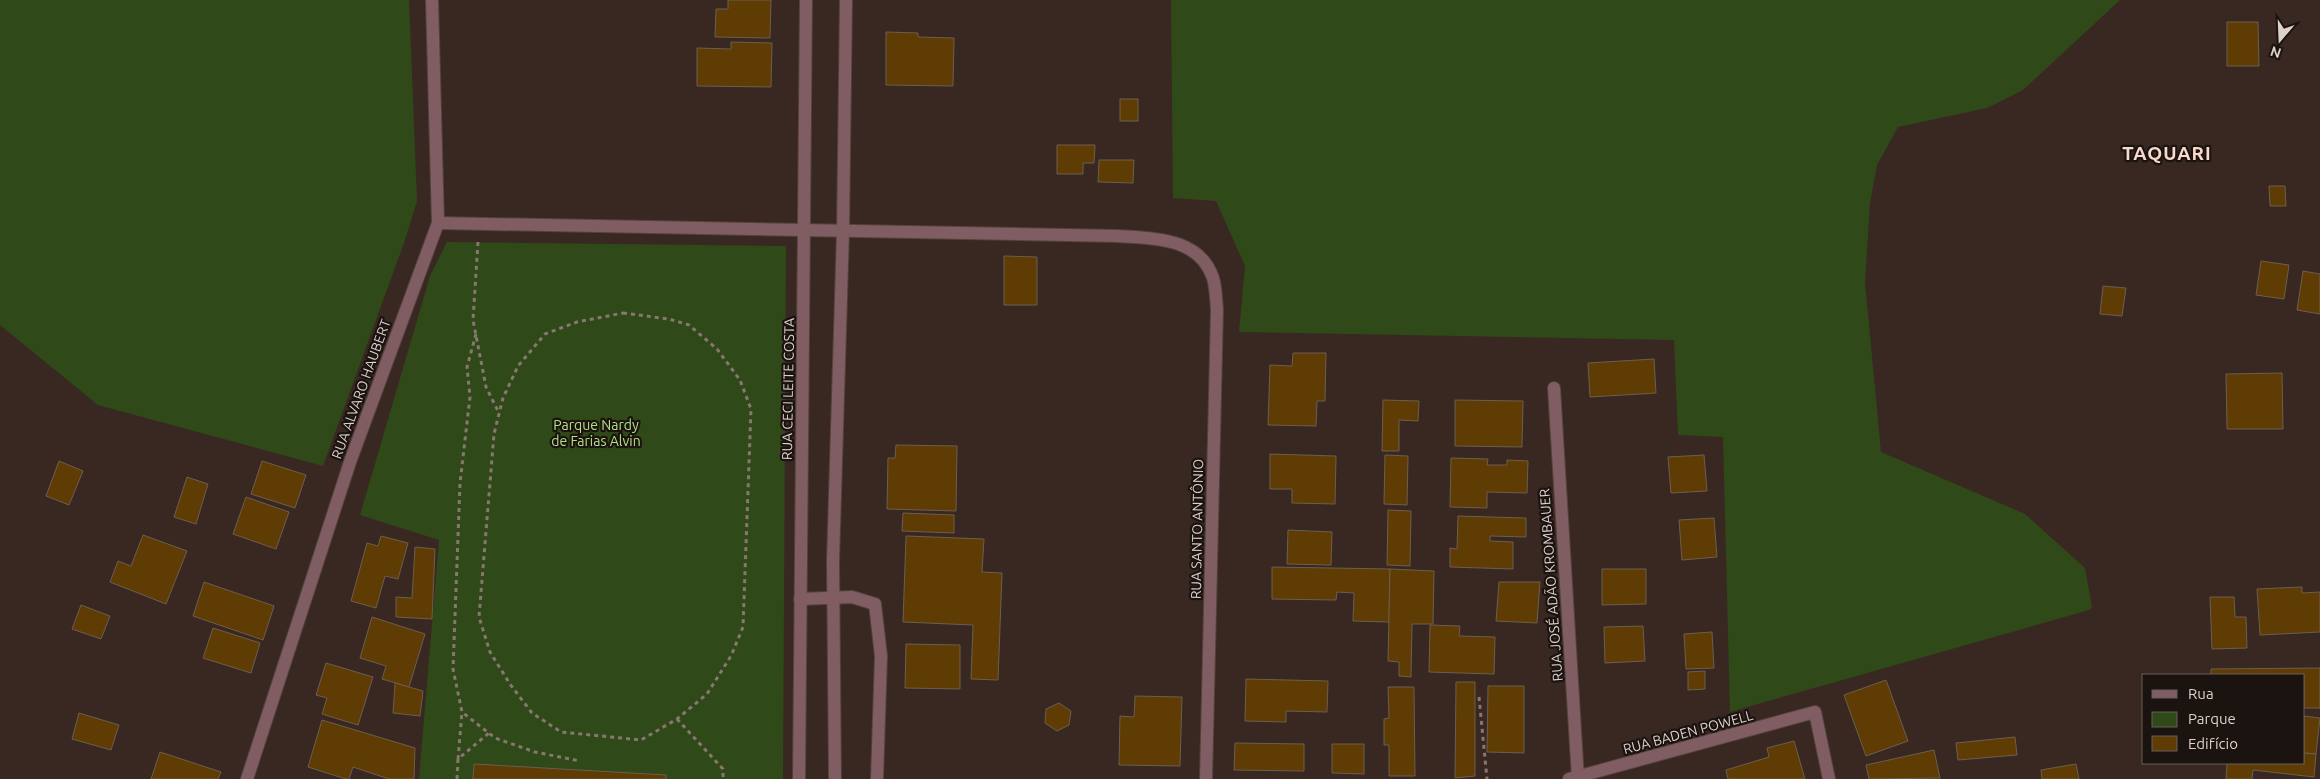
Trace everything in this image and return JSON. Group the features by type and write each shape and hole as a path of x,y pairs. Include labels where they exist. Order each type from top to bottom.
{"street":[{"name":"RUA ALVARO HAUBERT","path":"247,779 350,462 438,223 432,0"},
{"name":"RUA CECI LEITE COSTA","path":"799,779 806,0"},
{"path":"835,779 833,598 843,231 846,0"},
{"path":"438,223 843,231"},
{"name":"RUA SANTO ANTÔNIO","path":"843,231 1118,236 1169,240 1188,246 1203,260 1213,279 1217,309 1206,779"},
{"name":"RUA JOSÉ ADÃO KROMBAUER","path":"1554,388 1575,779"},
{"path":"800,599 852,597 875,604 881,656 877,779"},
{"name":"RUA BADEN POWELL","path":"1575,779 1815,712 1829,779"}],"path":[{"path":"479,225 472,320 486,387 499,414"},
{"path":"623,313 669,318 689,325 717,349 740,380 751,409 743,627 731,656 707,694 677,719 641,740 561,732 532,713 510,684 490,652 479,617 494,434 503,398 518,366 545,334 578,322 623,313"},
{"path":"457,779 462,712 453,670 460,483 470,397 467,367 476,334"},
{"path":"1479,697 1487,779"},
{"path":"462,712 495,738 535,752 580,761"},
{"path":"677,719 723,769 723,779"},
{"path":"458,759 489,733"}],"green space":[{"path":"0,0 409,0 417,201 405,240 323,466 98,405 0,325"},
{"path":"1171,0 2120,0 2023,90 1987,108 1898,127 1877,165 1870,203 1865,282 1881,452 2025,514 2085,568 2092,607 2089,610 1730,712 1723,437 1678,435 1674,340 1239,332 1245,266 1216,201 1173,198"},
{"name":"Parque Nardy de Farias Alvin","path":"447,242 786,246 783,779 419,779 439,540 360,515 430,276"}],"building":[{"path":"728,0 771,0 770,38 715,37 716,9 728,9"},
{"path":"2227,22 2258,22 2259,66 2227,66"},
{"path":"886,32 918,33 918,37 954,38 953,86 886,85"},
{"path":"731,42 772,43 771,87 697,86 697,48 731,49"},
{"path":"1120,99 1138,99 1138,121 1120,121"},
{"path":"1057,145 1095,145 1094,163 1083,163 1083,174 1057,174"},
{"path":"1099,160 1134,160 1133,183 1098,182"},
{"path":"2269,186 2285,186 2286,206 2270,206"},
{"path":"1004,256 1037,257 1037,305 1004,305"},
{"path":"2261,261 2289,265 2284,299 2256,295"},
{"path":"2303,271 2320,274 2320,314 2297,310"},
{"path":"2103,286 2126,288 2122,316 2100,314"},
{"path":"1293,353 1326,353 1325,401 1317,401 1316,426 1268,425 1270,365 1292,366"},
{"path":"1654,359 1656,393 1590,397 1588,363"},
{"path":"2282,373 2283,429 2227,429 2226,374"},
{"path":"1383,400 1419,401 1418,421 1399,420 1399,451 1382,451"},
{"path":"1455,400 1523,401 1522,447 1455,446"},
{"path":"896,445 957,446 956,511 887,509 888,458 895,458"},
{"path":"1270,454 1336,456 1335,504 1292,503 1292,489 1270,489"},
{"path":"1385,455 1408,456 1407,505 1384,504"},
{"path":"1704,455 1707,491 1671,493 1668,457"},
{"path":"1451,458 1488,459 1487,465 1507,465 1507,460 1528,461 1527,493 1487,492 1487,508 1450,507"},
{"path":"59,461 83,471 69,505 46,496"},
{"path":"262,461 306,475 295,508 251,494"},
{"path":"187,477 208,484 196,524 174,517"},
{"path":"246,497 289,512 276,549 233,534"},
{"path":"1388,510 1411,511 1410,566 1387,565"},
{"path":"903,513 954,515 954,533 902,531"},
{"path":"1458,516 1526,518 1526,537 1490,536 1490,541 1513,542 1513,569 1450,567 1450,548 1457,549"},
{"path":"1714,518 1717,557 1682,560 1679,520"},
{"path":"1288,530 1332,532 1331,565 1287,564"},
{"path":"143,535 187,551 166,604 110,582 118,561 131,566"},
{"path":"381,536 408,543 398,579 385,576 376,608 351,601 367,543 378,546"},
{"path":"906,536 984,539 982,572 1002,573 998,680 971,679 973,625 903,622"},
{"path":"415,547 435,549 432,619 396,617 396,597 412,598"},
{"path":"1272,567 1390,569 1389,622 1353,621 1354,593 1337,592 1336,600 1272,599"},
{"path":"1390,569 1434,571 1433,624 1412,624 1411,677 1399,676 1399,662 1388,661"},
{"path":"1602,569 1646,569 1646,604 1602,605"},
{"path":"204,582 274,606 263,640 193,616"},
{"path":"1499,582 1540,582 1537,623 1496,621"},
{"path":"2302,587 2302,593 2320,592 2320,632 2260,635 2257,589"},
{"path":"2210,597 2234,597 2235,617 2246,617 2247,648 2212,649"},
{"path":"81,605 110,616 101,639 72,629"},
{"path":"372,617 425,634 409,687 382,679 386,666 360,658"},
{"path":"1430,625 1460,626 1459,636 1495,637 1494,674 1429,672"},
{"path":"1643,626 1645,661 1605,663 1604,627"},
{"path":"213,628 260,643 251,673 203,658"},
{"path":"1712,632 1714,668 1686,669 1684,634"},
{"path":"906,644 960,645 960,689 905,688"},
{"path":"326,663 373,677 358,725 322,714 327,698 316,695"},
{"path":"2320,668 2320,708 2305,708 2305,674 2211,674 2211,669"},
{"path":"1705,671 1705,689 1688,690 1688,672"},
{"path":"1246,679 1328,681 1327,712 1286,711 1286,722 1245,721"},
{"path":"1886,680 1908,741 1866,756 1844,695"},
{"path":"1456,682 1475,682 1475,776 1455,778"},
{"path":"395,683 423,691 420,716 393,713"},
{"path":"1488,686 1524,686 1524,753 1487,752"},
{"path":"1388,687 1414,687 1415,776 1389,776 1389,745 1384,745 1384,719 1389,718"},
{"path":"1135,696 1182,697 1180,766 1119,765 1120,716 1134,717"},
{"path":"1059,703 1071,711 1069,725 1057,731 1045,723 1046,709"},
{"path":"79,713 119,725 111,750 72,739"},
{"path":"2305,716 2320,718 2316,754 2305,753"},
{"path":"322,720 415,748 414,779 389,779 353,767 349,779 346,779 308,767"},
{"path":"2015,737 2017,755 1958,760 1956,743"},
{"path":"1794,741 1805,779 1728,779 1726,770 1769,757 1767,748"},
{"path":"1235,743 1304,744 1304,771 1234,770"},
{"path":"1332,744 1364,744 1364,774 1332,773"},
{"path":"1934,750 1940,778 1869,779 1866,765"},
{"path":"160,752 221,772 218,779 151,779"},
{"path":"2305,753 2316,754 2314,777 2253,770 2252,779 2226,779 2227,764 2305,764"},
{"path":"474,764 666,775 666,779 473,779"},
{"path":"2076,764 2079,779 2042,779 2041,770"}],"district":[{"name":"TAQUARI","path":"2167,153"}]}
